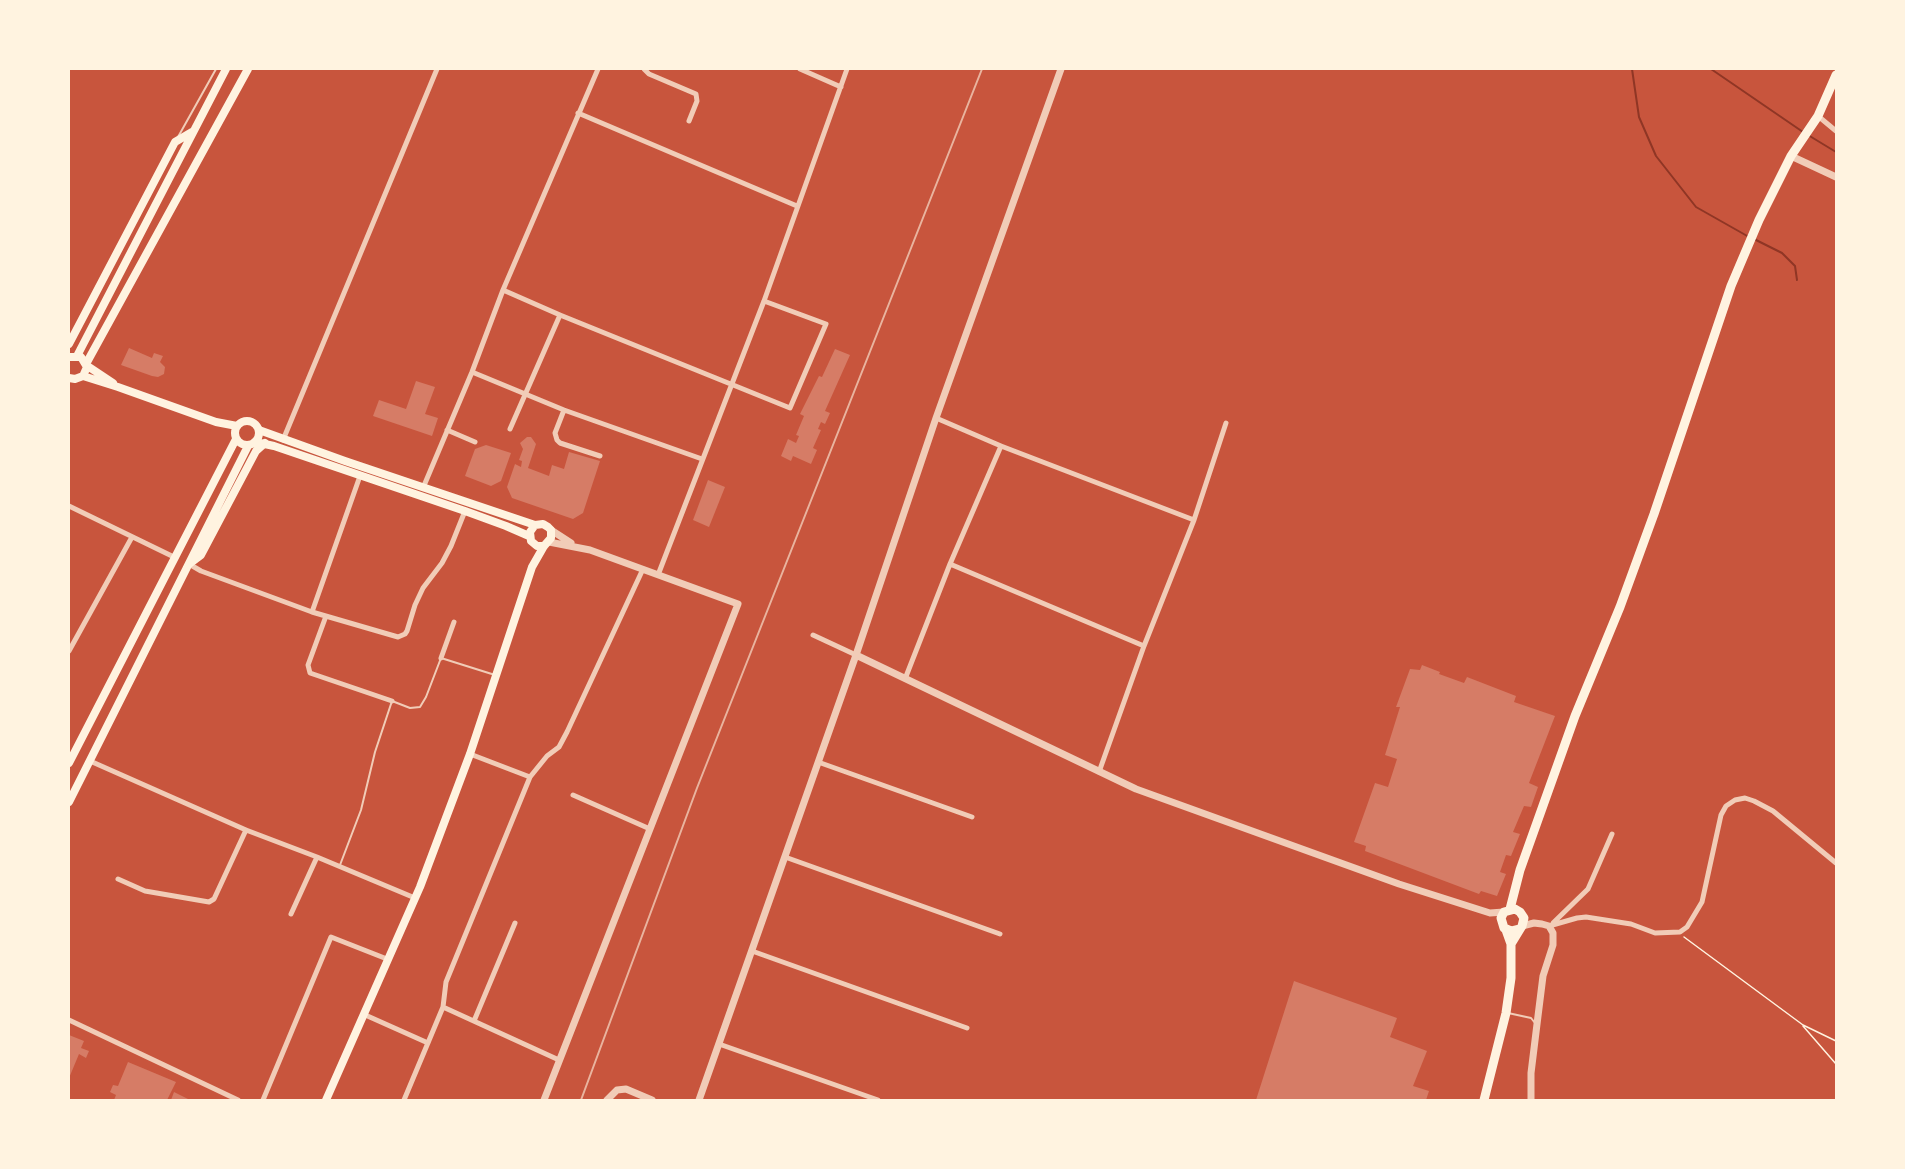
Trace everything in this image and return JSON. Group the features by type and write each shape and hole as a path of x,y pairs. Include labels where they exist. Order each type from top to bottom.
{"highway":[{"path":"1525,920 1515,894 1524,859 1575,716 1620,607 1654,514 1731,286 1759,220 1791,156 1818,116 1836,75"},
{"path":"1504,926 1515,931 1525,920"},
{"path":"1504,926 1525,920"},
{"path":"1511,944 1525,920"},
{"path":"1484,1100 1509,1013 1511,944 1504,926"}],"main road":[{"path":"118,387 86,364 81,357 73,357 226,69"},
{"path":"69,379 79,379 86,371 86,364 248,69"},
{"path":"69,344 175,142 193,131"},
{"path":"92,353 105,376"},
{"path":"83,376 216,422 236,432 241,444 256,444 360,476 506,526 532,540 547,544"},
{"path":"69,763 176,558 236,432 247,421 254,423 259,430 283,440 535,525 543,524 551,530 547,544 532,567 470,754 415,898 326,1100"},
{"path":"69,802 189,564 256,444 259,430"},
{"path":"189,564 201,555 256,451 256,444"},
{"path":"532,567 531,529 535,525"}],"street":[{"path":"283,440 437,69"},
{"path":"423,488 472,372 503,290 598,69"},
{"path":"644,69 649,74 696,94 697,101 689,121"},
{"path":"800,69 841,87"},
{"path":"658,575 764,300 847,69"},
{"path":"699,1100 856,655 936,418 1061,69"},
{"path":"578,113 797,206"},
{"path":"1818,116 1836,131"},
{"path":"1791,156 1836,177"},
{"path":"503,290 790,408 826,324 764,300"},
{"path":"510,429 560,315"},
{"path":"472,372 564,410 702,459"},
{"path":"564,410 555,433 557,440 600,456"},
{"path":"936,418 1001,446 1194,520"},
{"path":"1099,772 1144,646 1194,520 1226,423"},
{"path":"447,430 475,442"},
{"path":"905,679 950,564 1001,446"},
{"path":"312,612 360,476"},
{"path":"69,506 176,558"},
{"path":"189,564 201,571 312,612 398,638 405,634 423,588 452,546 465,512"},
{"path":"544,1100 738,604 576,546 551,530"},
{"path":"69,651 132,537"},
{"path":"547,544 576,546"},
{"path":"950,564 1144,646"},
{"path":"404,1100 443,1007 446,982 530,777 547,756 559,747 643,569"},
{"path":"326,616 308,665 310,673 392,701"},
{"path":"441,658 454,622"},
{"path":"813,634 1136,789 1399,884 1490,913 1525,920 1586,917 1631,924 1655,933 1680,933 1687,927 1702,902 1721,815 1726,806 1735,800 1745,798 1773,811 1836,863"},
{"path":"470,754 530,777"},
{"path":"90,761 246,830 415,898"},
{"path":"818,762 972,817"},
{"path":"573,795 650,829"},
{"path":"118,879 145,891 209,902 214,898 246,830"},
{"path":"1525,920 1588,889 1612,834"},
{"path":"291,914 317,857"},
{"path":"784,857 1000,934"},
{"path":"1490,913 1504,926"},
{"path":"1525,920 1553,933 1554,940 1543,976 1531,1073 1531,1100"},
{"path":"474,1021 516,923"},
{"path":"263,1100 331,937 387,959"},
{"path":"752,951 967,1028"},
{"path":"443,1007 559,1060"},
{"path":"363,1014 428,1043"},
{"path":"69,1020 238,1100"},
{"path":"719,1044 878,1100"},
{"path":"607,1100 617,1090 626,1089 652,1100"}],"lane":[{"path":"175,142 216,69"},
{"path":"339,867 361,810 375,752 392,701 410,708 420,707 441,658 497,676"},
{"path":"1509,1013 1531,1018 1536,1025"}],"path":[{"path":"1680,933 1688,942 1803,1025 1836,1041"},
{"path":"1803,1025 1836,1064"}],"building":[{"path":"129,348 152,358 154,353 163,356 160,362 165,367 164,374 158,377 152,376 121,365"},
{"path":"835,349 850,355 825,411 830,413 825,424 821,422 818,429 821,430 813,448 817,450 811,464 793,456 791,461 781,456 788,439 796,443 799,436 796,435 804,416 800,414 819,376 822,377"},
{"path":"416,381 435,387 425,414 438,418 432,436 373,416 379,400 406,409"},
{"path":"527,437 531,437 536,444 528,468 549,476 552,465 564,469 569,452 600,461 583,513 573,519 512,498 507,487 515,464 521,467 522,461 519,460 523,449 520,443"},
{"path":"486,445 511,453 501,481 491,486 465,476 475,449"},
{"path":"708,480 725,487 709,527 693,520"},
{"path":"1422,665 1464,683 1467,677 1516,696 1514,702 1555,716 1529,783 1538,787 1531,807 1524,806 1513,832 1520,834 1511,856 1506,855 1500,872 1506,874 1497,896 1481,891 1479,894 1365,851 1366,846 1354,842 1375,783 1388,787 1397,759 1385,755 1400,707 1396,707 1410,669 1420,670"},
{"path":"1294,981 1397,1018 1390,1037 1427,1051 1413,1086 1429,1091 1426,1100 1256,1100"},
{"path":"69,1035 84,1041 81,1048 89,1051 86,1058 79,1054 69,1078"},
{"path":"128,1062 176,1082 167,1100 114,1100 116,1095 110,1092 113,1085 118,1086"},
{"path":"174,1092 190,1100 171,1100"}],"waterway":[{"path":"1632,69 1639,117 1656,156 1696,207 1749,237"},
{"path":"1711,69 1803,132"},
{"path":"1808,135 1836,152"},
{"path":"1754,239 1782,253 1795,266 1797,280"}],"railway":[{"path":"581,1100 697,788 982,69"}]}
